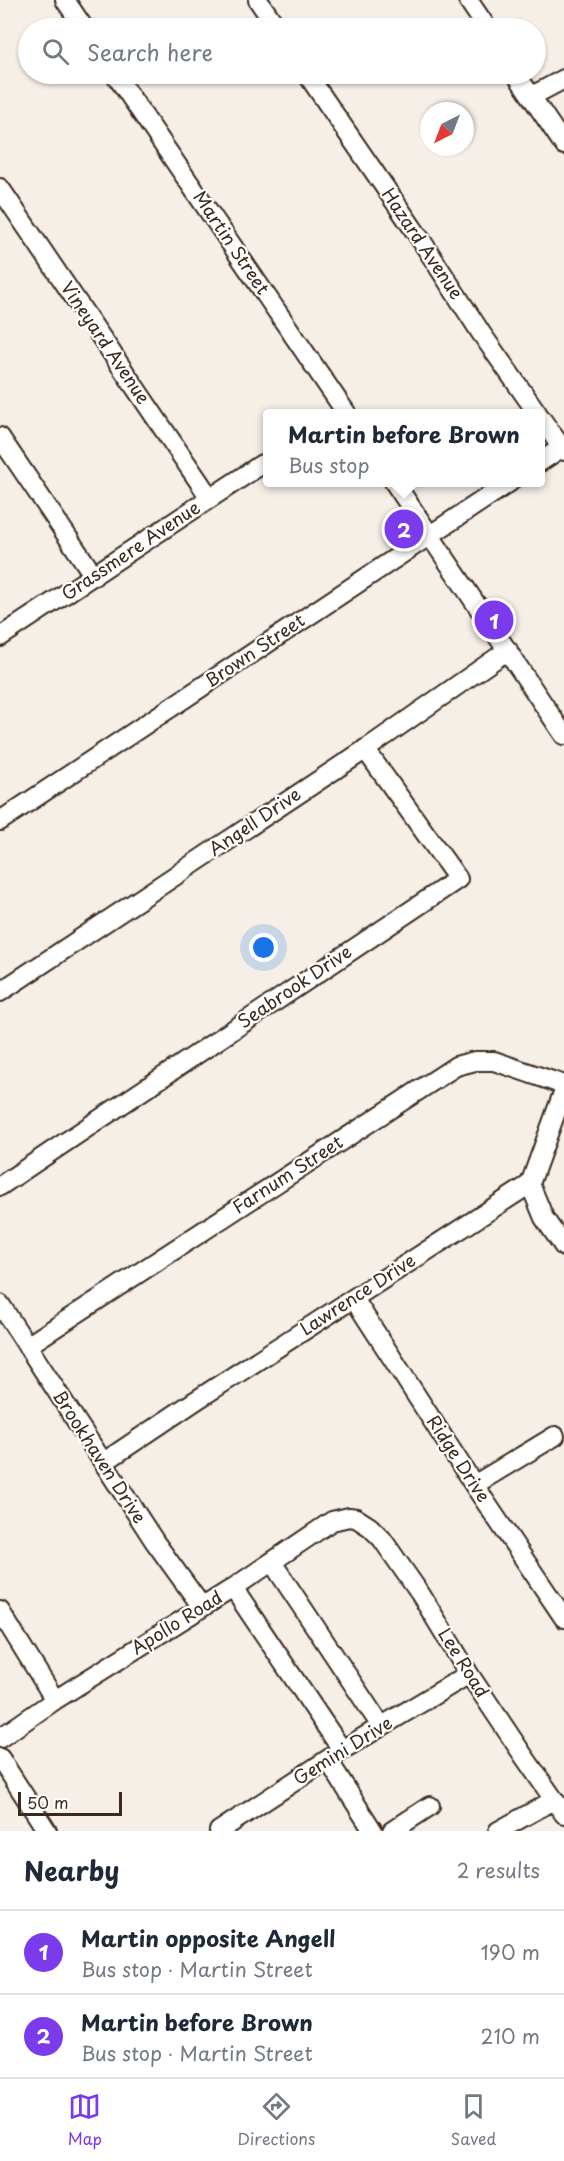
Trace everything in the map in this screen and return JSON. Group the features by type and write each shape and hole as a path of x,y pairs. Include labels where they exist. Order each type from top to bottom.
{"street":[{"path":"65,0 77,18"},
{"path":"258,0 270,18"},
{"path":"468,0 480,18"},
{"path":"532,96 564,79"},
{"name":"Martin Street","path":"122,84 344,409"},
{"name":"Hazard Avenue","path":"315,84 481,333 535,409"},
{"path":"523,84 564,145"},
{"name":"Vineyard Avenue","path":"0,188 210,498"},
{"name":"Hazard Avenue","path":"545,423 563,448"},
{"path":"0,437 94,576"},
{"path":"545,459 563,448"},
{"name":"Grassmere Avenue","path":"0,637 262,464"},
{"path":"397,487 564,735"},
{"name":"Brown Street","path":"0,821 504,487"},
{"name":"Angell Drive","path":"0,992 508,650"},
{"name":"Seabrook Drive","path":"0,1186 458,879 365,748"},
{"name":"Farnum Street","path":"27,1346 456,1066 475,1061 494,1061 564,1084"},
{"path":"564,1090 530,1184 544,1218 564,1247"},
{"name":"Lawrence Drive","path":"104,1462 530,1184"},
{"name":"Ridge Drive","path":"354,1299 474,1485 564,1618"},
{"name":"Brookhaven Drive","path":"0,1304 154,1542 202,1607"},
{"path":"474,1485 555,1436"},
{"name":"Apollo Road","path":"0,1738 55,1700 233,1588 332,1521 349,1517 356,1518"},
{"name":"Lee Road","path":"356,1518 382,1539 421,1595 469,1674 559,1807"},
{"path":"272,1562 381,1726"},
{"path":"233,1588 335,1755 373,1831"},
{"path":"0,1611 55,1700"},
{"name":"Gemini Drive","path":"219,1831 381,1726 469,1674"},
{"path":"0,1758 47,1831"},
{"path":"392,1831 430,1806"},
{"path":"498,1831 559,1807"}],"place":[{"name":"Martin before Brown","path":"404,529"},
{"name":"Martin opposite Angell","path":"494,620"}]}
